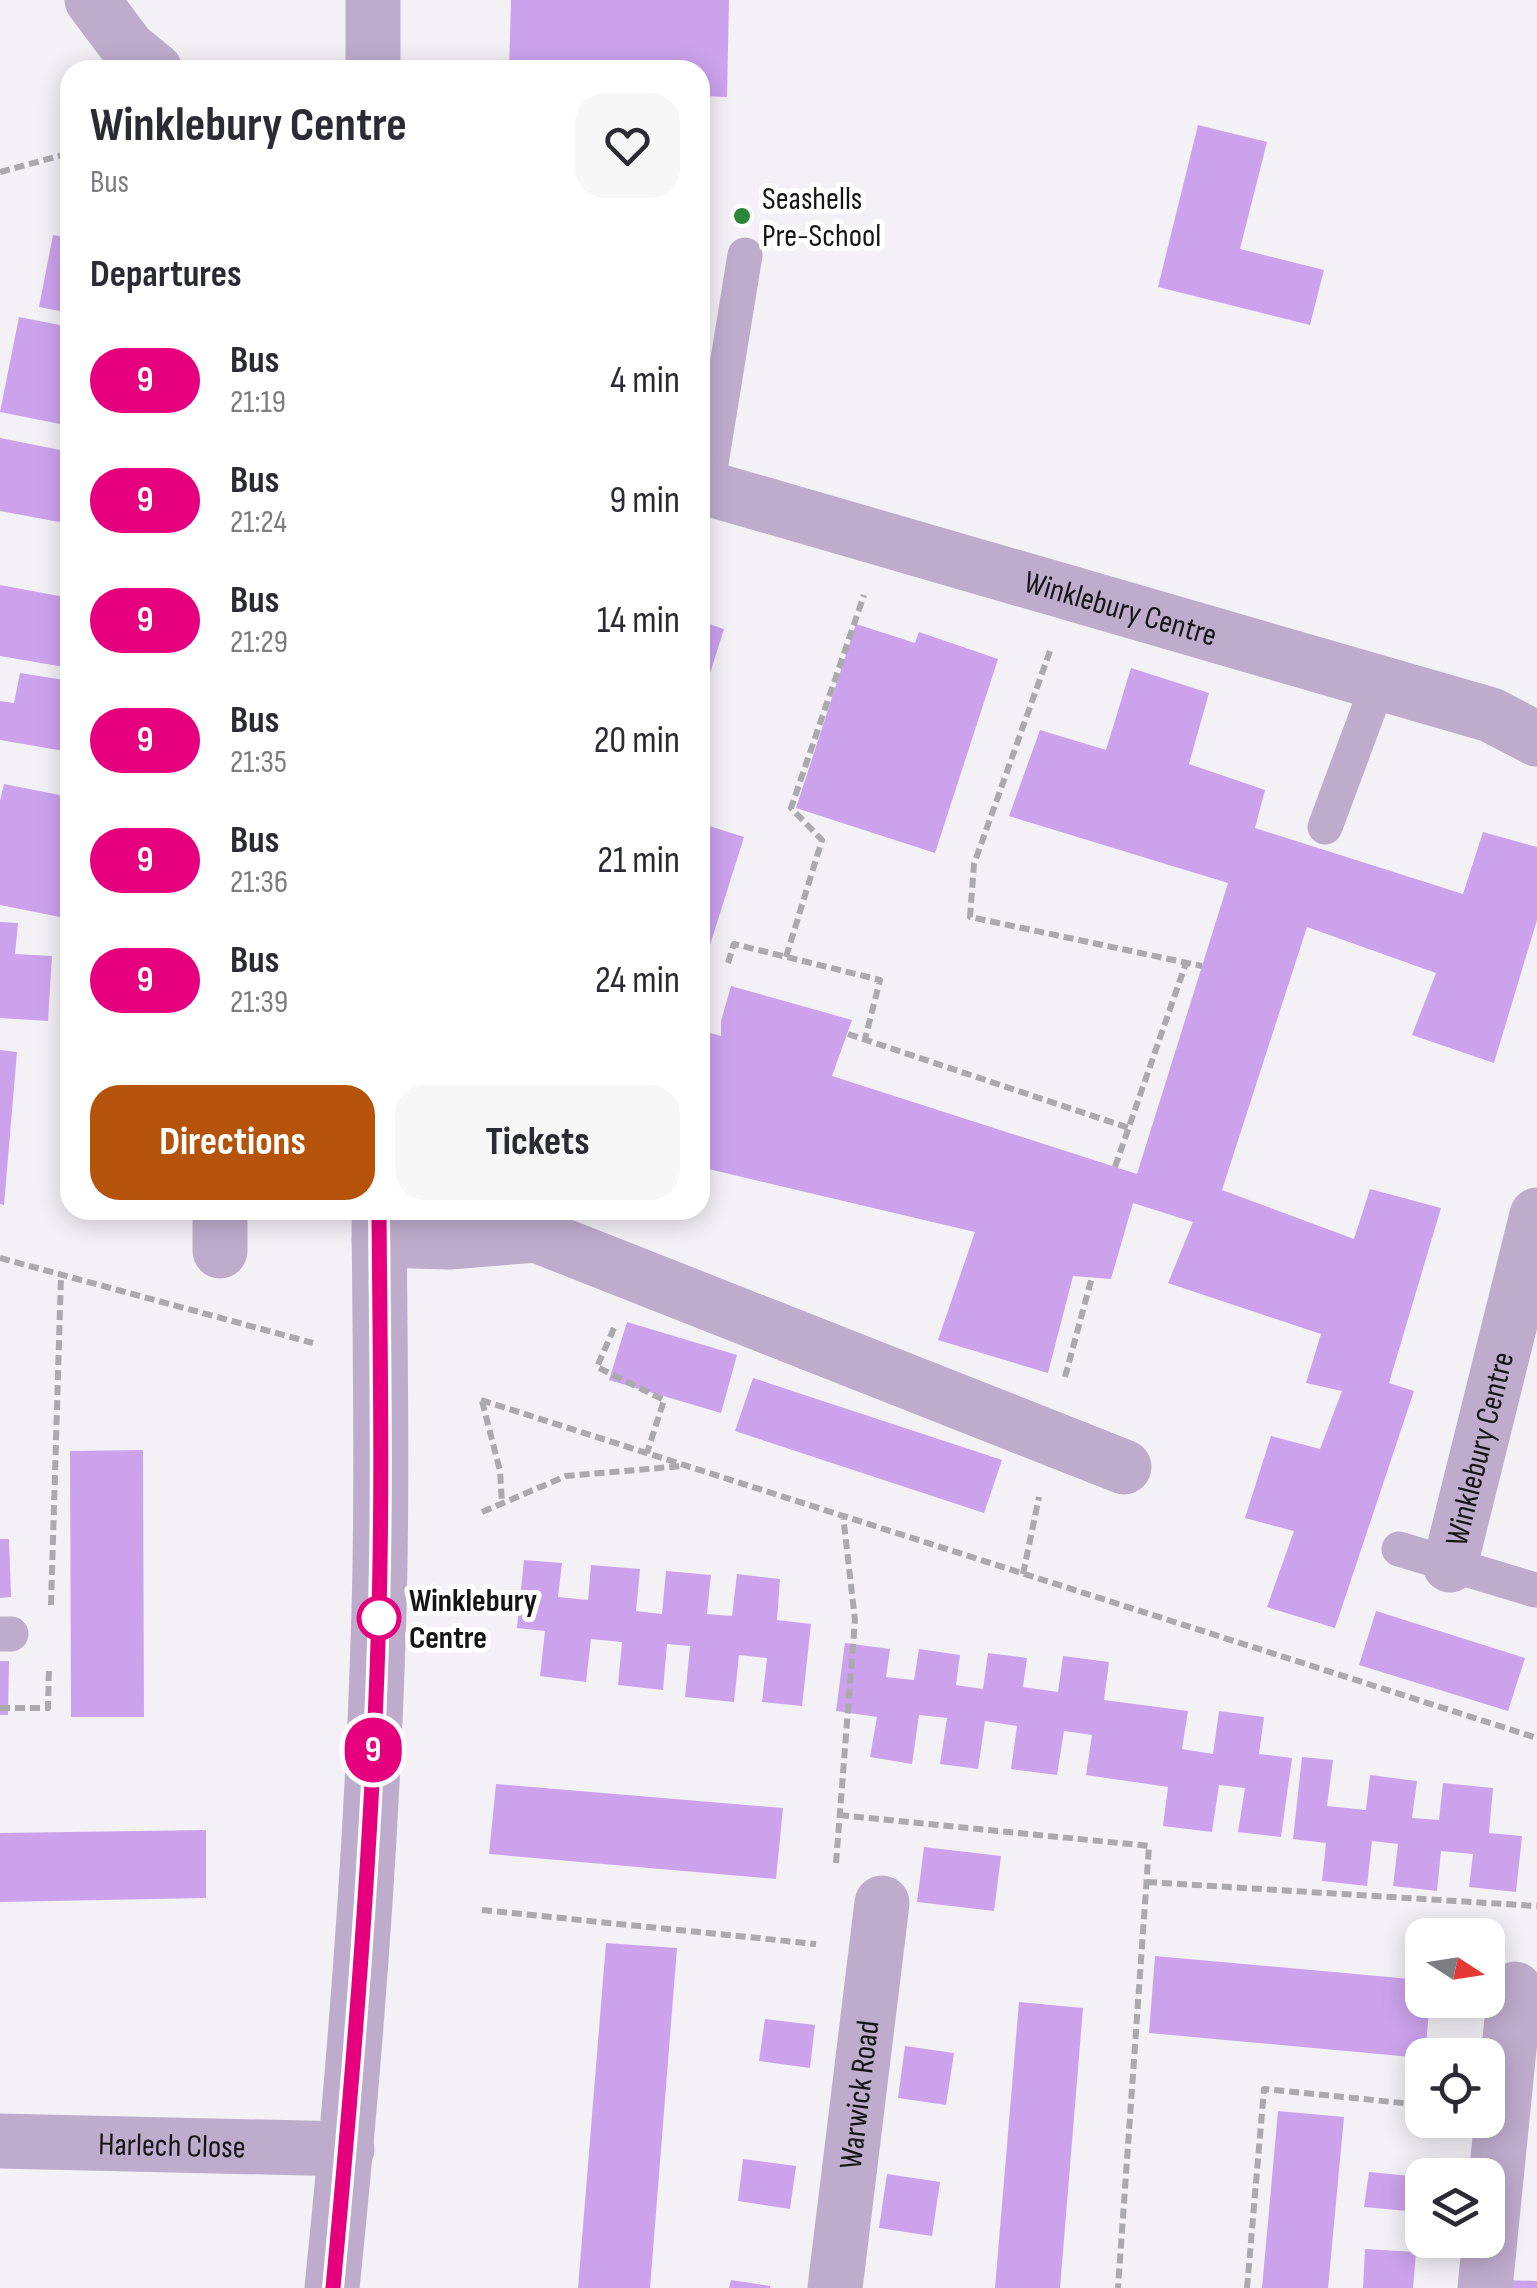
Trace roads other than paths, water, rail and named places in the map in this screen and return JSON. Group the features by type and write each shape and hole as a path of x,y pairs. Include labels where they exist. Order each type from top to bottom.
{"street":[{"path":"92,0 128,48 143,60"},
{"path":"373,0 373,60"},
{"name":"Winklebury Centre","path":"710,489 1491,715 1537,739"},
{"name":"Winklebury Centre","path":"1450,1565 1537,1215"},
{"path":"332,2288 347,2149 362,1940 378,1646 382,1483 379,1225 449,1242 536,1235 1124,1468"},
{"name":"Warwick Road","path":"835,2288 882,1903"},
{"path":"1486,2288 1515,1990"},
{"name":"Harlech Close","path":"0,2141 347,2149"}],"lane":[{"path":"710,453 745,255"},
{"path":"1325,826 1379,682"},
{"path":"1399,1549 1535,1590"}],"place":[{"name":"Seashells Pre-School","path":"742,216"},
{"name":"Winklebury Centre","path":"379,1618"}]}
